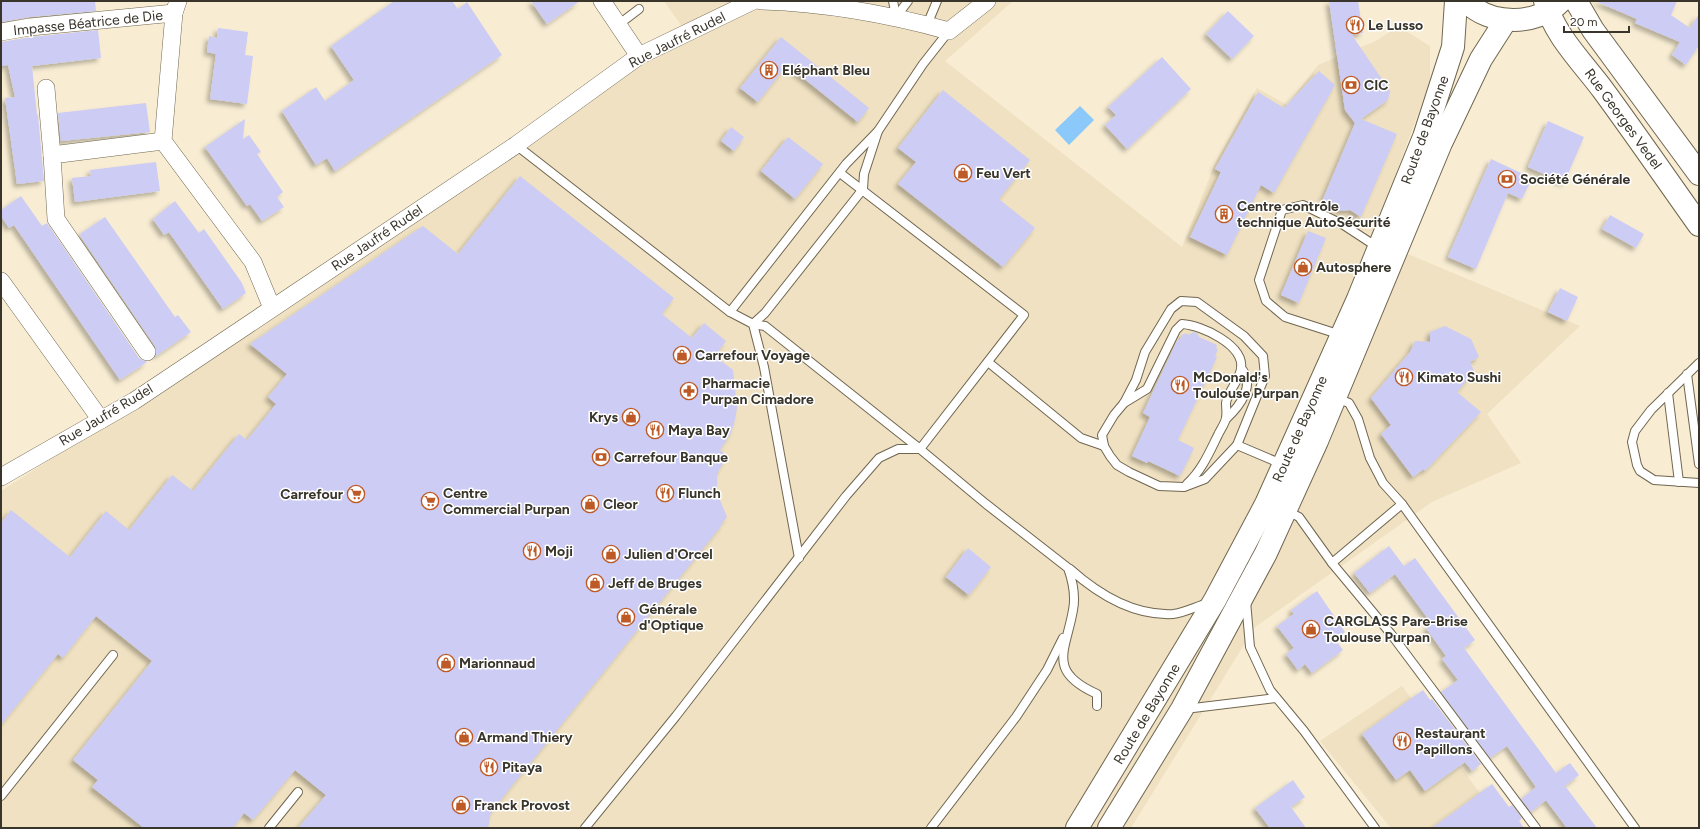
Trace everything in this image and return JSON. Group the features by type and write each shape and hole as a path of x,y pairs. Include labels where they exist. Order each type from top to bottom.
{"street":[{"path":"602,1 639,56"},
{"name":"Rue Jaufré Rudel","path":"1,477 100,420 179,371 516,145 639,56 753,1"},
{"path":"761,1 895,9 927,25 949,30 987,1"},
{"name":"Route de Bayonne","path":"1109,828 1182,709 1245,595 1287,511 1294,469 1342,335 1424,137 1451,57 1456,1"},
{"path":"1466,1 1489,16 1506,20 1525,19 1551,4"},
{"name":"Rue Georges Vedel","path":"1576,1 1593,30 1699,174"},
{"name":"Rue Georges Vedel","path":"1551,4 1564,39 1699,225"},
{"path":"176,7 163,141 253,262 272,308"},
{"name":"Impasse Béatrice de Die","path":"1,32 176,7"},
{"name":"Route de Bayonne","path":"1077,828 1215,600 1253,531 1294,469 1335,398 1441,143 1481,59 1506,20"},
{"path":"46,88 56,219 147,352"},
{"path":"52,155 163,141"},
{"path":"1,281 100,420"}],"lane":[{"path":"895,9 908,1"},
{"path":"927,25 937,1"},
{"path":"618,25 639,9"},
{"path":"730,312 840,172 878,131 923,64 949,30"},
{"path":"753,324 765,313 863,189 864,174 878,131"},
{"path":"516,145 730,312 753,324 765,326 1086,583 1120,604 1150,613 1174,614 1215,600"},
{"path":"840,172 1024,315 920,449"},
{"path":"1342,335 1285,317 1266,301 1258,280 1282,210 1303,205 1342,224 1370,243 1379,246"},
{"path":"1181,301 1197,302 1244,336 1263,356 1265,376 1237,444 1205,479 1184,487 1159,486 1117,465 1104,446 1102,436 1114,415 1124,403 1136,380 1145,352 1171,310 1181,301"},
{"path":"753,324 764,367 798,558"},
{"path":"1124,403 1147,389 1176,330 1182,324 1191,325 1217,336 1229,345 1239,357 1242,368 1247,374 1248,384 1236,410 1226,419 1204,464 1197,474 1184,487"},
{"path":"988,362 1081,438 1104,446"},
{"path":"1699,363 1651,410 1635,431 1632,442 1637,465 1640,471 1654,480 1699,484"},
{"path":"1226,419 1226,401 1242,368"},
{"path":"1688,374 1699,463"},
{"path":"1668,393 1680,482"},
{"path":"1335,398 1349,404 1358,419 1370,458 1384,483 1402,504 1635,828"},
{"path":"1237,444 1294,469"},
{"path":"585,828 676,716 846,496 880,458 898,449 920,449"},
{"path":"1332,563 1402,504"},
{"path":"1287,511 1299,517 1332,563 1391,634 1536,828"},
{"path":"1068,568 1073,580 1075,593 1073,610 1062,658 1067,673 1072,679 1088,690 1097,694 1097,706"},
{"path":"1245,595 1250,647 1270,690 1304,731 1376,828"},
{"path":"931,828 1016,717 1047,670 1070,622"},
{"path":"1,796 113,656"},
{"path":"1182,709 1276,698"},
{"path":"269,828 298,792"}],"shaded area":[{"path":"664,1 1013,1 945,61 1182,247 1216,161 1257,88 1287,105 1318,65 1376,41 1391,31 1406,31 1430,46 1430,81 1372,239 1580,326 1487,414 1521,463 1432,502 1255,627 1131,828 1,828 1,491 299,300 623,68 688,35"},
{"path":"1402,686 1505,828 1391,828 1320,741"}],"water":[{"path":"1080,106 1094,120 1069,145 1055,130"}],"building":[{"path":"1,1 95,1 96,11 29,17 1,22"},
{"path":"394,1 452,1 458,9 467,2 502,55 335,171 327,158 316,165 282,111 316,87 325,101 354,80 331,46"},
{"path":"531,1 580,1 547,24"},
{"path":"1329,1 1358,1 1363,33 1352,35 1390,91 1388,100 1361,119 1397,134 1361,217 1350,210 1341,211 1323,199 1355,123 1345,110"},
{"path":"1595,1 1677,1 1671,15 1690,28 1699,14 1699,49 1697,48 1686,65 1672,55 1680,42 1635,23 1637,19"},
{"path":"1228,11 1254,36 1232,59 1206,34"},
{"path":"218,28 248,32 245,55 253,56 247,104 210,99 216,54 207,52 209,36 217,38"},
{"path":"98,30 101,58 32,66 44,181 17,184 5,98 15,97 8,65 1,66 1,42 31,37"},
{"path":"781,37 869,108 858,122 787,65 758,102 740,88"},
{"path":"1162,57 1191,89 1127,149 1105,125 1116,115 1108,107"},
{"path":"1319,71 1335,85 1274,193 1261,185 1227,255 1190,237 1221,172 1215,169 1258,92 1284,108"},
{"name":"Feu Vert","path":"943,90 1030,160 999,199 1035,228 1003,267 898,184 916,162 898,148"},
{"path":"146,103 150,132 61,141 58,113"},
{"path":"245,119 243,139 249,135 261,152 257,154 283,192 277,197 284,207 262,221 250,204 247,206 205,147"},
{"path":"1548,121 1584,137 1564,183 1528,167"},
{"path":"731,127 744,137 734,151 721,141"},
{"path":"788,137 823,164 795,199 761,171"},
{"path":"1491,159 1532,178 1522,199 1508,193 1476,269 1448,257"},
{"path":"156,162 160,191 75,202 72,178 91,176 90,170"},
{"name":"Centre Commercial Purpan","path":"520,176 674,298 662,314 692,338 704,323 726,341 715,356 733,370 737,408 731,433 720,450 727,456 718,472 717,479 717,493 727,517 491,812 488,828 298,828 326,795 295,770 253,820 244,813 233,828 144,828 92,787 98,780 73,760 152,661 96,616 63,658 58,654 1,725 1,523 11,510 70,557 106,511 129,530 172,475 193,491 239,434 247,440 276,404 268,397 287,374 250,344 423,226 458,254"},
{"path":"21,196 42,226 47,223 139,358 147,362 120,380 14,225 9,228 1,216 1,210"},
{"path":"175,201 199,233 204,229 242,283 246,293 223,309 169,232 164,235 153,219"},
{"path":"1610,215 1644,234 1636,248 1602,229"},
{"path":"105,217 175,317 178,315 191,332 156,356 155,346 81,237 80,234"},
{"name":"Autosphere","path":"1308,231 1326,238 1299,303 1281,295"},
{"path":"1560,288 1578,297 1567,321 1548,312"},
{"path":"1445,326 1471,339 1479,357 1470,362 1474,371 1457,392 1481,412 1425,471 1424,469 1413,477 1381,434 1391,425 1371,398 1410,352 1415,341 1430,342 1430,332"},
{"name":"McDonald's Toulouse Purpan","path":"1193,332 1197,333 1199,337 1217,345 1216,348 1218,349 1215,356 1217,357 1178,440 1194,448 1180,476 1148,461 1147,463 1132,456 1150,417 1143,413 1178,339 1180,340 1182,334 1184,335 1185,333 1189,335"},
{"path":"1389,546 1404,566 1415,558 1475,640 1464,648 1556,773 1570,763 1579,775 1565,786 1597,828 1567,828 1546,800 1531,812 1521,799 1536,787 1507,746 1490,758 1441,692 1458,680 1442,659 1446,656 1426,628 1432,624 1395,574 1370,593 1354,573"},
{"path":"968,548 991,567 969,595 946,577"},
{"name":"CARGLASS Pare-Brise Toulouse Purpan","path":"1317,591 1345,632 1335,639 1343,650 1312,673 1305,664 1298,670 1286,654 1294,648 1277,626 1294,614 1291,610"},
{"name":"Restaurant Papillons","path":"1423,690 1430,700 1432,699 1481,764 1472,771 1465,762 1425,791 1410,770 1396,780 1362,734"},
{"path":"1293,780 1305,797 1291,807 1306,828 1270,828 1255,808"},
{"path":"1492,784 1509,807 1512,805 1522,818 1519,821 1524,828 1432,828"}],"place":[{"name":"Le Lusso","path":"1355,25"},
{"name":"Eléphant Bleu","path":"769,70"},
{"name":"CIC","path":"1351,85"},
{"name":"Feu Vert","path":"963,173"},
{"name":"Société Générale","path":"1507,179"},
{"name":"Centre contrôle technique AutoSécurité","path":"1224,214"},
{"name":"Autosphere","path":"1303,267"},
{"name":"Carrefour Voyage","path":"682,355"},
{"name":"Kimato Sushi","path":"1404,377"},
{"name":"McDonald's Toulouse Purpan","path":"1180,385"},
{"name":"Pharmacie Purpan Cimadore","path":"689,391"},
{"name":"Krys","path":"631,417"},
{"name":"Maya Bay","path":"655,430"},
{"name":"Carrefour Banque","path":"601,457"},
{"name":"Flunch","path":"665,493"},
{"name":"Carrefour","path":"356,494"},
{"name":"Centre Commercial Purpan","path":"430,501"},
{"name":"Cleor","path":"590,504"},
{"name":"Moji","path":"532,551"},
{"name":"Julien d'Orcel","path":"611,554"},
{"name":"Jeff de Bruges","path":"595,583"},
{"name":"Générale d'Optique","path":"626,617"},
{"name":"CARGLASS Pare-Brise Toulouse Purpan","path":"1311,629"},
{"name":"Marionnaud","path":"446,663"},
{"name":"Armand Thiery","path":"464,737"},
{"name":"Restaurant Papillons","path":"1402,741"},
{"name":"Pitaya","path":"489,767"},
{"name":"Franck Provost","path":"461,805"}]}
